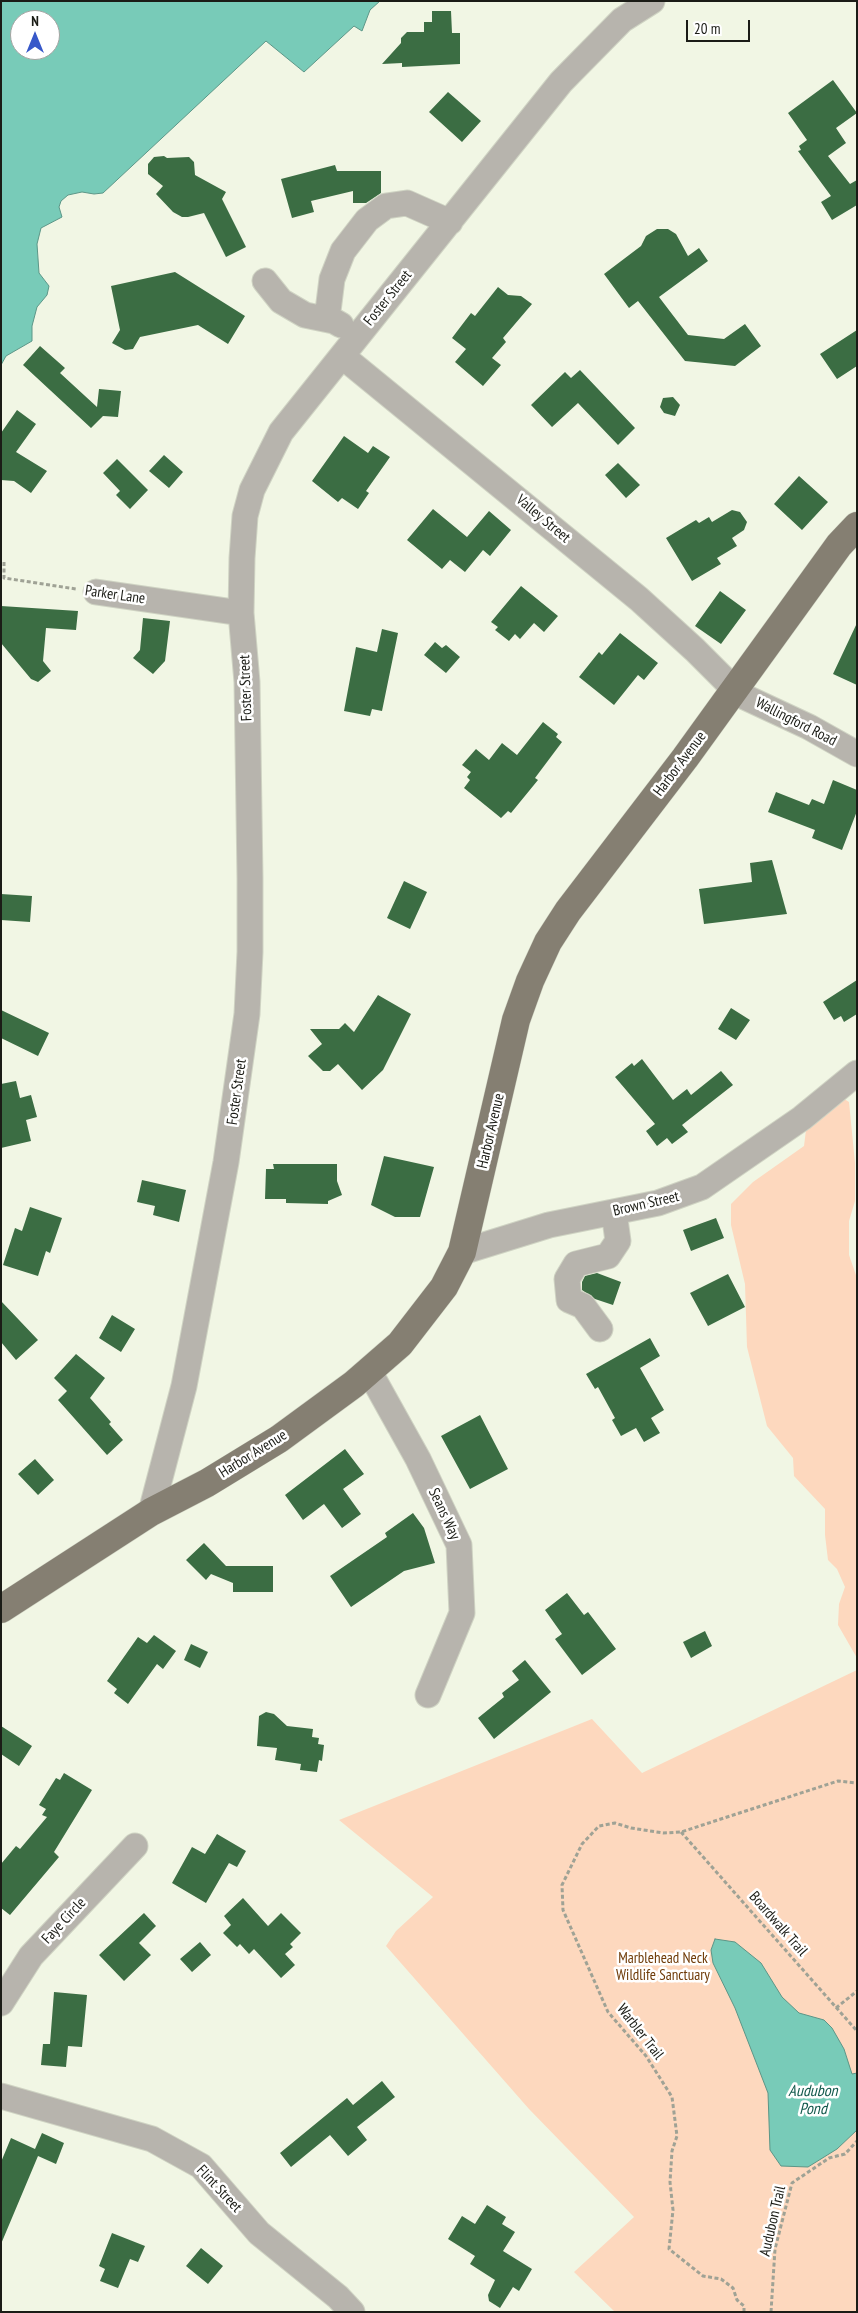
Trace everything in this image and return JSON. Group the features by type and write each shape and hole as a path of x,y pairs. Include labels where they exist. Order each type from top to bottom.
{"main road":[{"name":"Harbor Avenue","path":"1,1609 151,1512 207,1483 279,1439 369,1371 400,1344 444,1288 462,1252 516,1020 548,942 568,911 734,692 839,545 857,526"}],"street":[{"name":"Foster Street","path":"151,1512 187,1367 226,1162 247,1014 250,952 247,708 241,613 245,522 252,490 281,432 561,82 622,20 652,1"},
{"path":"327,319 332,279 343,252 367,220 386,206 406,202 450,222"},
{"path":"265,281 281,302 305,315 334,321 358,336"},
{"name":"Valley Street","path":"342,356 639,599 713,667 734,692"},
{"name":"Parker Lane","path":"96,592 241,613"},
{"name":"Wallingford Road","path":"734,692 809,727 857,754"},
{"name":"Brown Street","path":"462,1252 549,1225 658,1204 702,1188 802,1118 857,1074"},
{"path":"600,1329 583,1306 569,1300 567,1279 576,1264 608,1256 618,1241 614,1212"},
{"name":"Seans Way","path":"369,1371 418,1459 458,1545 462,1613 428,1695"},
{"name":"Faye Circle","path":"1,2004 31,1956 135,1846"},
{"name":"Flint Street","path":"1,2096 152,2139 201,2166 259,2233 338,2297 352,2312"}],"path":[{"name":"Parker Lane","path":"4,562 4,578 96,592"},
{"name":"Warbler Trail","path":"744,2312 744,2306 737,2300 733,2288 721,2279 703,2276 670,2249 673,2210 671,2166 672,2151 677,2136 672,2097 646,2056 608,2012 563,1910 562,1885 582,1844 599,1826 615,1823 663,1834 681,1832 838,1781 857,1783"},
{"name":"Boardwalk Trail","path":"681,1832 857,2031"},
{"path":"836,2008 857,1991"},
{"name":"Audubon Trail","path":"771,2312 775,2249 792,2183 829,2158 845,2154 857,2141"}],"green space":[{"path":"841,1097 849,1102 855,1163 855,1201 849,1221 849,1255 857,1278 857,1658 838,1625 839,1604 845,1587 837,1569 828,1560 825,1535 825,1509 794,1476 793,1458 767,1426 747,1347 745,1284 731,1225 731,1204 753,1182 804,1146 807,1122"},
{"name":"Marblehead Neck Wildlife Sanctuary","path":"857,1670 857,2312 615,2312 574,2272 634,2217 529,2109 386,1946 396,1931 433,1897 339,1820 592,1719 642,1773"}],"water":[{"path":"1,1 380,1 370,10 362,31 354,26 304,72 266,41 103,193 82,192 68,195 61,201 59,207 62,217 41,228 37,244 39,273 49,286 47,295 37,307 32,326 32,341 6,356 1,365"},
{"name":"Audubon Pond","path":"715,1939 735,1942 761,1963 782,1997 799,2013 824,2020 832,2028 844,2049 852,2074 857,2073 857,2130 837,2149 808,2167 781,2166 770,2150 768,2093 735,2008 713,1963 711,1950"}],"building":[{"path":"432,11 451,11 452,33 460,33 460,64 402,67 402,63 382,64 401,43 401,38 407,32 424,32 424,22 432,22"},
{"path":"833,80 857,113 836,128 846,143 828,156 850,184 857,180 857,205 832,220 821,202 831,196 798,151 801,150 799,146 807,140 788,113"},
{"path":"448,92 481,121 462,142 429,112"},
{"path":"164,156 167,158 189,157 194,162 195,175 226,192 222,199 246,247 226,257 204,213 182,217 173,212 156,194 163,186 148,174 148,164 154,157"},
{"path":"335,165 337,171 381,171 381,193 366,203 353,203 353,191 311,201 314,212 292,218 281,179"},
{"path":"657,229 668,229 676,234 688,256 699,248 708,261 659,297 688,335 724,339 745,324 761,346 735,366 685,361 638,301 629,308 604,274 641,246 646,236"},
{"path":"175,272 245,316 228,344 198,325 140,337 133,349 125,350 112,343 120,330 111,286"},
{"path":"498,287 508,295 521,296 532,304 503,338 506,342 492,358 501,365 483,386 455,362 466,349 452,338 471,313 475,316"},
{"path":"857,330 857,366 837,379 820,354"},
{"path":"40,346 65,368 60,373 97,407 99,389 121,391 118,417 103,416 91,428 23,365"},
{"path":"580,370 635,428 618,445 578,403 552,427 531,405 565,372 571,378"},
{"path":"673,397 680,405 675,416 664,413 660,407 663,398"},
{"path":"17,410 36,424 16,452 47,471 31,493 14,481 1,480 1,433"},
{"path":"344,436 368,453 373,446 390,457 366,491 369,493 358,509 342,498 338,502 312,481"},
{"path":"164,455 183,472 169,488 149,471"},
{"path":"117,459 148,490 130,509 116,495 120,491 103,473"},
{"path":"618,463 640,485 626,498 605,475"},
{"path":"799,476 828,502 802,530 774,504"},
{"path":"433,509 467,537 489,511 511,530 490,556 483,550 465,572 450,560 442,569 407,540"},
{"path":"732,510 740,512 747,522 744,530 732,538 737,546 717,558 721,564 692,581 666,538 696,520 699,523 709,517 712,522"},
{"path":"521,586 558,616 544,632 534,623 520,639 515,634 509,641 495,630 498,627 491,622"},
{"path":"720,591 746,610 721,644 695,626"},
{"path":"1,606 78,611 76,630 46,628 43,661 51,671 38,682 31,679 1,643"},
{"path":"143,618 170,621 165,661 153,674 133,658 140,650"},
{"path":"857,623 857,685 833,674"},
{"path":"382,629 398,633 382,711 372,709 370,716 344,711 356,647 377,652"},
{"path":"620,633 658,663 644,680 638,675 614,705 579,677 599,652 602,655"},
{"path":"435,642 442,648 446,645 460,657 446,673 424,655"},
{"path":"543,722 558,734 556,737 562,742 535,778 538,780 511,813 508,811 501,818 464,788 470,780 467,777 471,772 462,765 476,749 489,760 502,743 517,755"},
{"path":"833,780 857,790 857,811 842,850 812,838 815,830 768,812 776,792 809,805 812,799 824,804"},
{"path":"772,860 787,914 704,924 699,889 752,882 750,863"},
{"path":"404,881 427,892 410,929 387,918"},
{"path":"1,894 32,896 30,922 1,920"},
{"path":"857,980 857,1014 844,1022 841,1016 834,1020 823,1002"},
{"path":"378,995 411,1014 383,1070 362,1090 338,1064 330,1071 323,1071 308,1056 322,1044 310,1029 339,1029 345,1023 354,1032"},
{"path":"731,1008 750,1020 736,1040 718,1029"},
{"path":"1,1010 49,1033 38,1056 1,1038"},
{"path":"642,1059 673,1100 687,1089 691,1095 721,1071 733,1085 682,1125 688,1132 672,1144 667,1138 657,1146 646,1131 655,1124 615,1077 632,1063 634,1066"},
{"path":"16,1081 20,1098 31,1095 37,1117 26,1120 31,1141 1,1148 1,1084"},
{"path":"384,1156 434,1167 420,1217 395,1217 371,1205"},
{"path":"273,1164 337,1164 337,1181 342,1195 328,1201 328,1204 286,1203 286,1199 265,1199 266,1169 274,1169"},
{"path":"142,1180 186,1190 179,1222 153,1215 155,1206 137,1202"},
{"path":"30,1207 62,1218 50,1253 46,1251 38,1276 3,1265 15,1228 22,1231"},
{"path":"716,1218 724,1238 691,1251 683,1230"},
{"path":"597,1273 621,1282 613,1305 595,1299 582,1290 582,1282 585,1276"},
{"path":"728,1274 745,1307 708,1326 690,1293"},
{"path":"1,1301 38,1340 16,1360 1,1342"},
{"path":"112,1315 135,1329 121,1352 99,1338"},
{"path":"650,1338 660,1356 640,1368 664,1410 651,1418 660,1433 644,1442 636,1428 621,1436 612,1420 615,1418 598,1387 595,1389 586,1374"},
{"path":"76,1354 105,1378 90,1398 111,1422 109,1424 123,1440 107,1455 58,1400 67,1391 54,1378"},
{"path":"480,1415 508,1469 470,1489 441,1436"},
{"path":"345,1449 364,1474 343,1489 361,1514 342,1528 324,1504 303,1520 285,1495"},
{"path":"35,1459 54,1480 38,1495 18,1474"},
{"path":"413,1513 424,1528 435,1563 404,1571 351,1607 330,1576 387,1537 385,1533"},
{"path":"204,1543 226,1566 273,1566 273,1592 233,1592 233,1583 211,1574 206,1580 186,1560"},
{"path":"567,1593 584,1615 588,1612 616,1649 582,1675 555,1639 562,1634 545,1610"},
{"path":"705,1631 712,1646 691,1658 683,1642"},
{"path":"154,1635 176,1651 163,1669 157,1664 128,1704 114,1693 117,1689 107,1681 138,1637 147,1643"},
{"path":"191,1644 208,1652 200,1668 184,1660"},
{"path":"525,1660 551,1692 494,1739 478,1718 504,1697 502,1693 519,1680 512,1671"},
{"path":"266,1712 274,1714 287,1726 313,1729 312,1737 319,1738 318,1744 324,1745 322,1761 319,1760 317,1772 300,1770 301,1764 275,1760 277,1748 257,1746 259,1716"},
{"path":"1,1726 32,1746 19,1766 1,1754"},
{"path":"64,1773 92,1790 54,1852 59,1857 10,1915 1,1908 1,1864 16,1846 20,1849 47,1817 42,1815 46,1809 39,1805 56,1778 60,1780"},
{"path":"217,1834 246,1851 237,1867 229,1863 206,1903 172,1883 192,1847 205,1854"},
{"path":"243,1898 268,1926 281,1913 301,1933 290,1944 293,1947 285,1954 295,1965 281,1978 254,1949 249,1954 240,1944 237,1947 223,1933 231,1925 224,1916"},
{"path":"144,1913 156,1926 139,1943 151,1955 124,1981 99,1955"},
{"path":"200,1942 211,1955 192,1972 180,1959"},
{"path":"54,1992 87,1995 82,2047 68,2046 66,2067 41,2065 43,2044 50,2044"},
{"path":"382,2081 395,2097 357,2127 367,2140 348,2156 330,2135 291,2167 280,2153 347,2098 353,2105"},
{"path":"42,2133 64,2143 56,2164 38,2156 1,2244 1,2162 11,2138 35,2149"},
{"path":"487,2205 506,2217 502,2224 515,2232 503,2251 532,2269 519,2291 513,2287 500,2308 489,2301 488,2295 495,2280 470,2264 475,2256 448,2239 462,2216 475,2224"},
{"path":"112,2233 145,2246 138,2262 130,2259 118,2288 100,2281 105,2269 99,2266"},
{"path":"201,2248 223,2266 208,2284 186,2266"}]}
